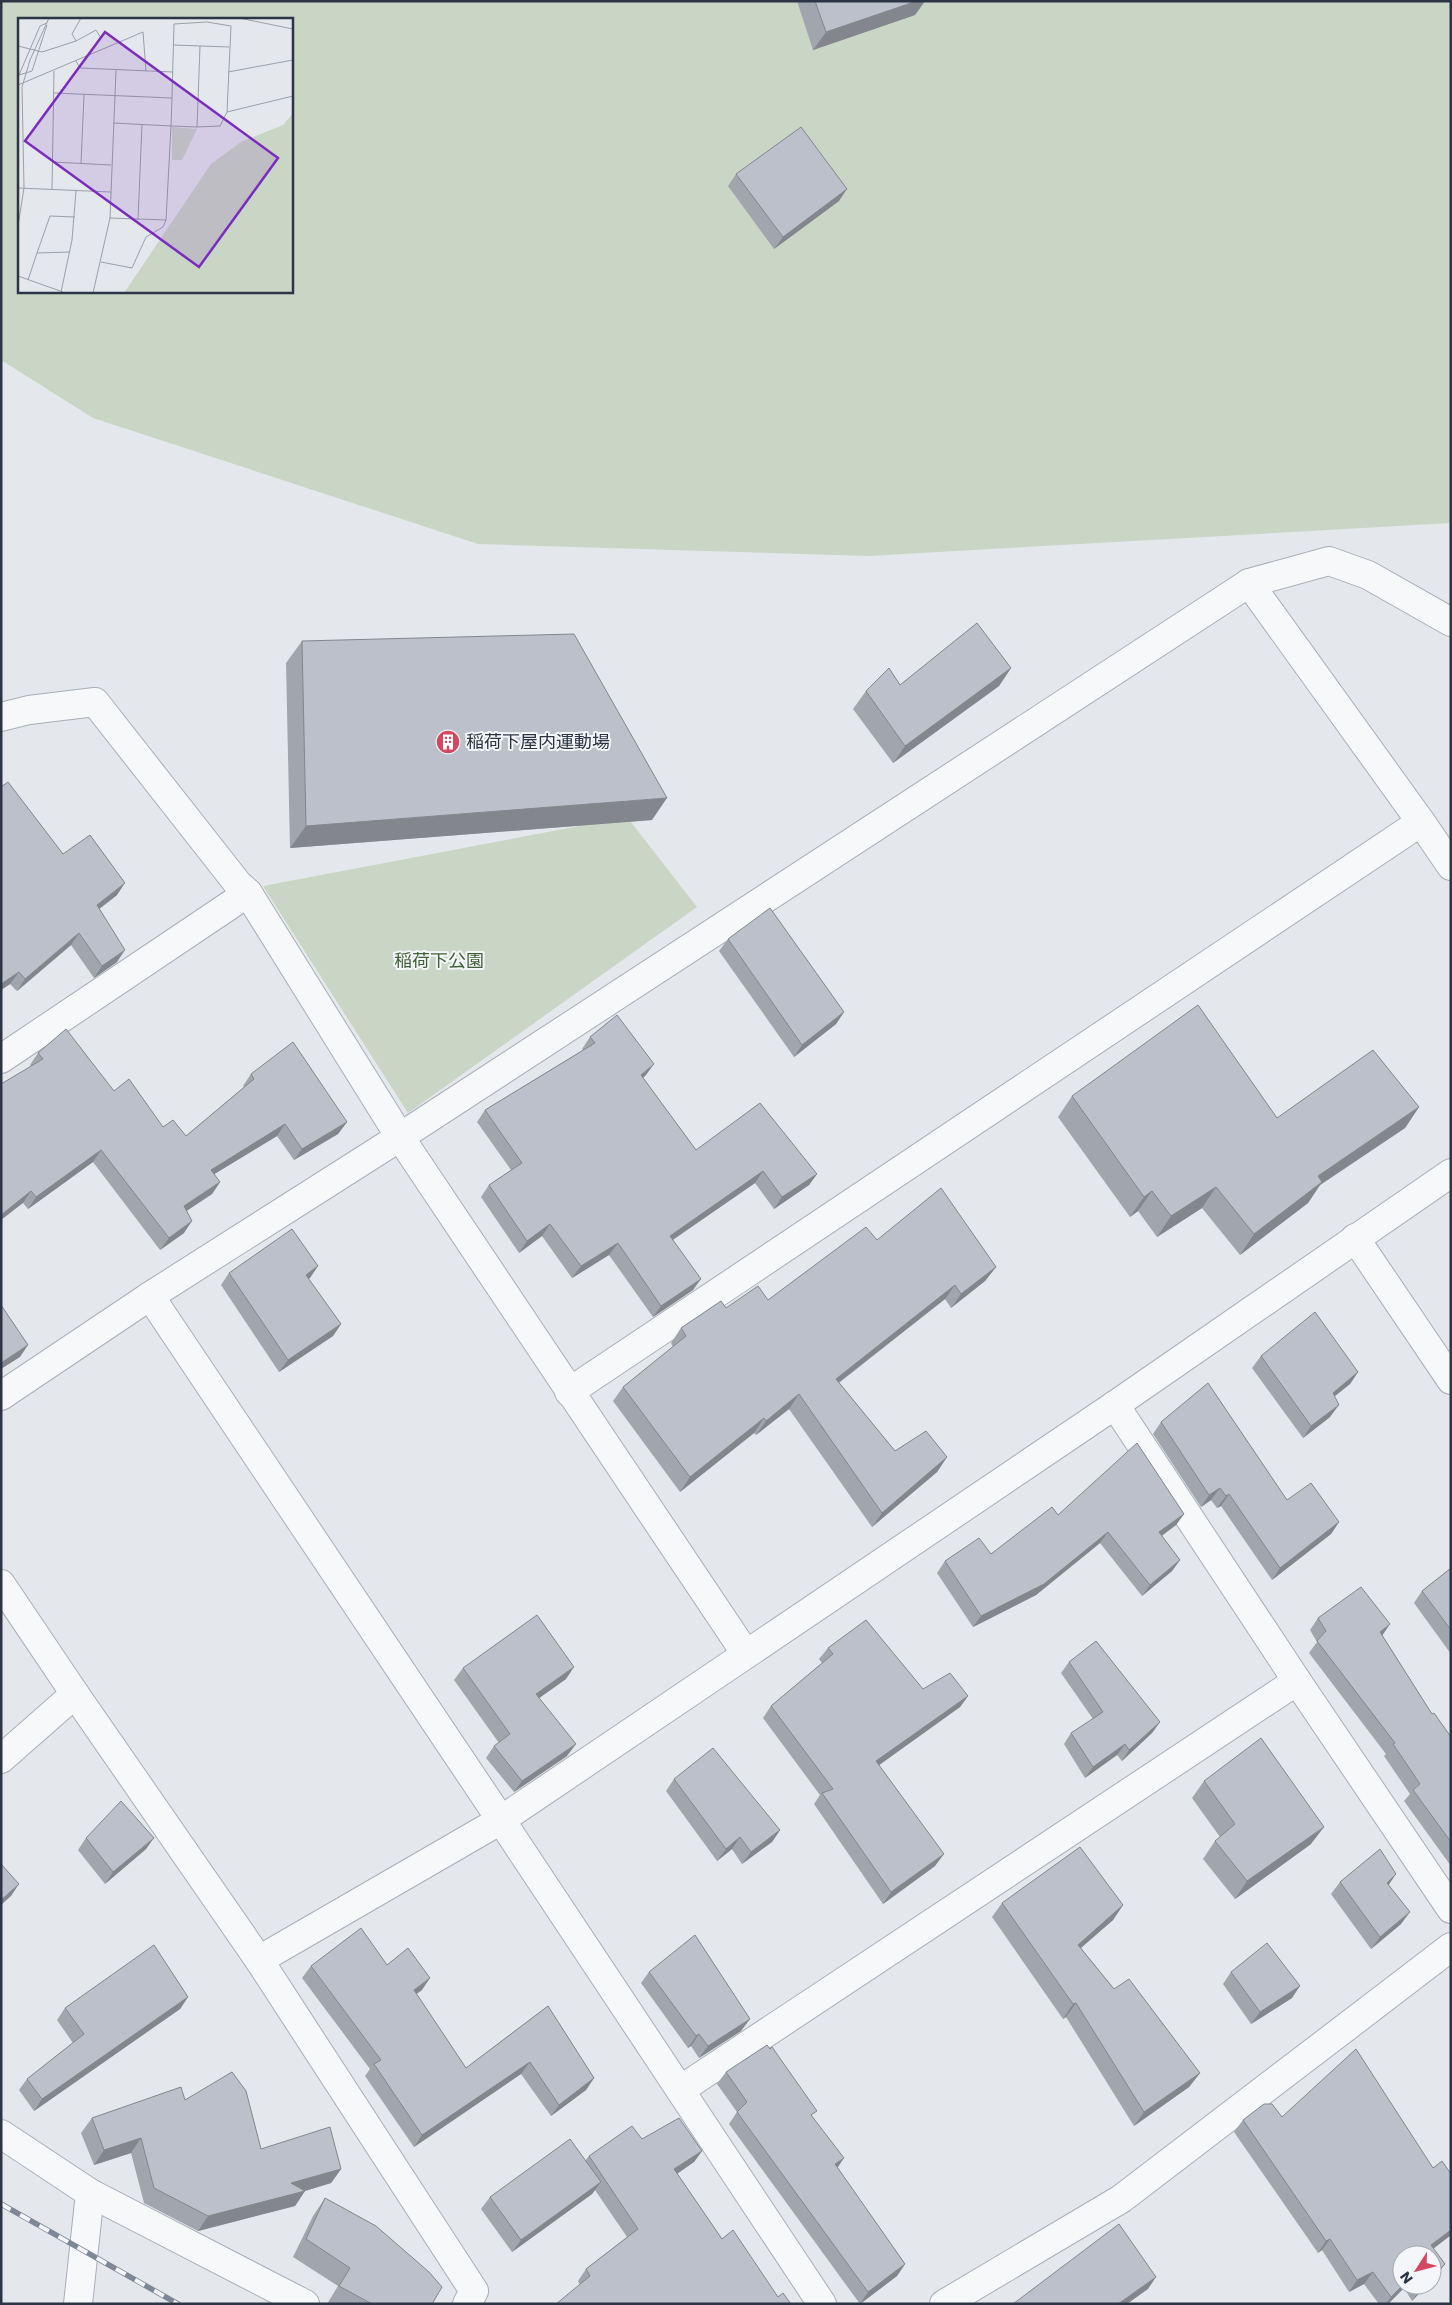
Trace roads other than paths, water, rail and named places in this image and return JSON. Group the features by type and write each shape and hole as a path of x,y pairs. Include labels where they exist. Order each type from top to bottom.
{"street":[{"path":"1,1396 150,1296 400,1137 1249,583 1329,561 1368,575 1451,622"},
{"path":"1249,583 1422,822 1451,866"},
{"path":"1,717 29,710 95,702 238,884 248,893 400,1137 746,1654"},
{"path":"570,1392 1422,822"},
{"path":"1,1059 248,893"},
{"path":"259,1960 501,1820 1115,1405 1451,1173"},
{"path":"1355,1238 1451,1380"},
{"path":"150,1296 822,2304"},
{"path":"1115,1405 1297,1681 1451,1909"},
{"path":"1,1584 74,1694 259,1960 474,2291 467,2304"},
{"path":"680,2090 1297,1681"},
{"path":"1,1759 74,1694"},
{"path":"944,2304 1120,2199 1451,1947"},
{"path":"1,2134 90,2193 305,2304"},
{"path":"79,2301 90,2193"}],"railway":[{"path":"1,2204 178,2304"}],"place":[{"name":"稲荷下屋内運動場","path":"448,742"}],"park label":[{"name":"稲荷下公園","path":"439,961"}]}
